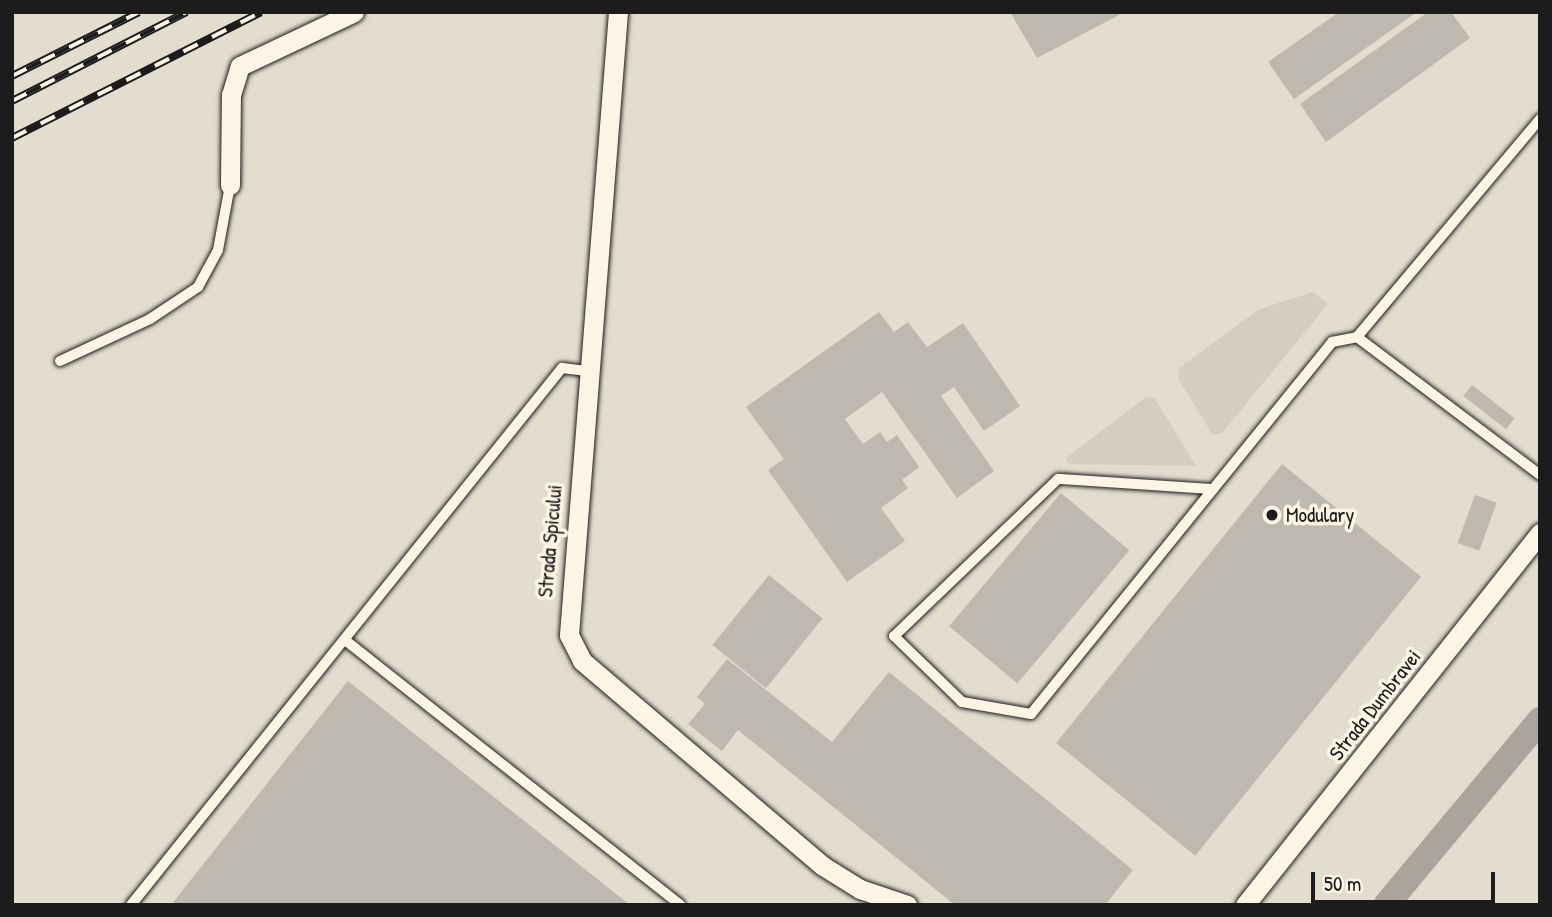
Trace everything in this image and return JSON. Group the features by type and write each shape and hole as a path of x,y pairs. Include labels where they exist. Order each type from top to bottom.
{"street":[{"path":"230,185 230,95 240,66 354,12"},
{"name":"Strada Spicului","path":"618,12 567,607 569,635 582,661 823,866 860,889 907,905"},
{"name":"Strada Dumbravei","path":"1245,905 1540,533"}],"lane":[{"path":"1210,489 1058,479 894,636 962,702 1031,714 1210,489 1332,342 1357,337 1540,119"},
{"path":"60,361 150,319 198,287 218,250 230,185"},
{"path":"1357,337 1540,475"},
{"path":"131,905 562,368 587,372"},
{"path":"345,640 680,905"}],"shaded area":[{"path":"12,12 1540,12 1540,905 12,905"},
{"path":"1313,292 1328,304 1222,433 1213,435 1178,378 1180,367 1260,309"},
{"path":"1146,397 1155,399 1196,466 1069,464 1066,458"}],"building":[{"path":"1010,12 1125,12 1037,58"},
{"path":"1339,12 1417,12 1294,99 1268,62"},
{"path":"1428,12 1451,12 1470,38 1326,142 1300,104"},
{"path":"879,312 894,332 908,322 927,347 963,323 1020,406 984,431 954,387 941,396 994,471 957,498 882,392 845,419 863,444 880,432 887,442 897,435 919,467 902,480 908,488 881,508 905,541 847,582 768,470 784,459 746,407"},
{"path":"1472,385 1515,418 1506,429 1463,396"},
{"path":"1282,464 1421,577 1195,856 1056,743"},
{"path":"1061,493 1129,550 1017,683 949,626"},
{"path":"1475,495 1497,503 1479,551 1458,543"},
{"path":"769,575 823,618 766,688 712,645"},
{"path":"727,659 832,742 889,672 1133,870 1105,905 955,905 738,730 722,751 688,724 705,704 697,697"},
{"path":"348,681 630,905 171,905"}],"waterway":[{"path":"1386,905 1540,720"}],"railway":[{"path":"12,76 139,12"},
{"path":"12,101 187,12"},
{"path":"12,138 261,12"}],"place":[{"name":"Modulary","path":"1272,515"}]}
